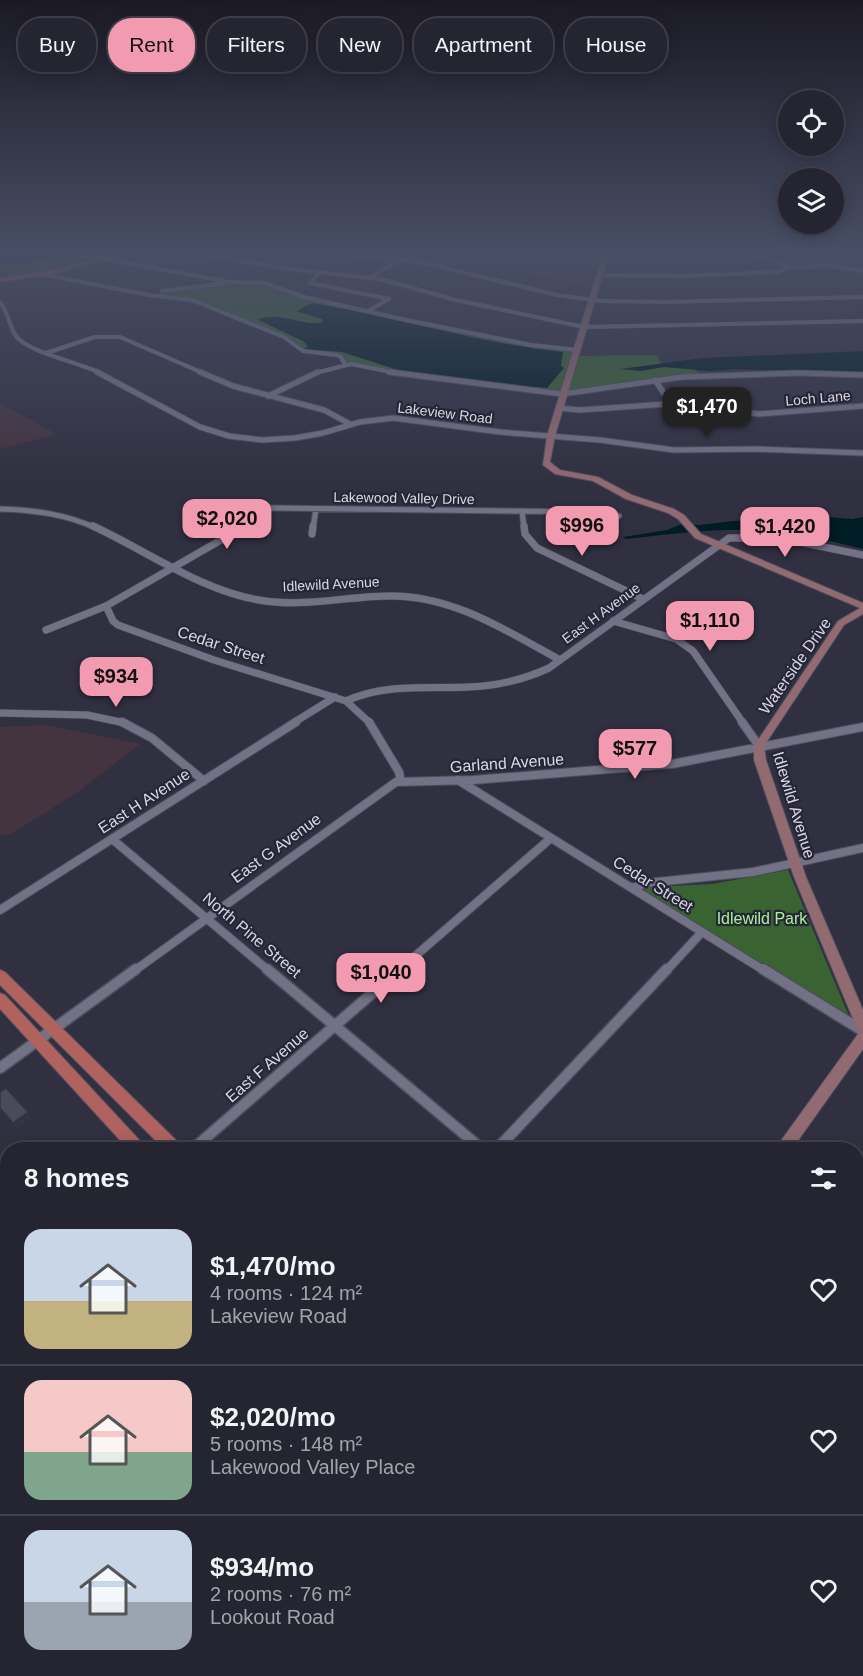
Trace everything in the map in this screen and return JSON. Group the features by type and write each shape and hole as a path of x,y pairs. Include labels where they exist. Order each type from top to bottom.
{"main road":[{"path":"0,976 168,1142"},
{"path":"0,999 132,1142"}],"street":[{"name":"Lakeview Road","path":"13,328 20,341 92,369 200,427 224,435 256,439 289,439 323,433 350,424 393,418 500,432 600,440 674,450 755,449 863,453"},
{"path":"262,328 284,337 299,349 307,352 337,355 342,358 345,365"},
{"path":"449,328 510,341 578,350"},
{"path":"584,328 545,461 552,469 604,483 629,497 671,511 695,534 863,608"},
{"path":"46,353 95,337 117,336 233,386 316,408 350,424"},
{"path":"268,396 321,370 345,365 360,365 392,373 429,378 563,393 655,380 777,374 863,375"},
{"path":"655,380 671,404"},
{"name":"Loch Lane","path":"559,408 580,410 671,404 759,414 863,406"},
{"name":"Lakewood Valley Drive","path":"187,507 594,512 619,516"},
{"path":"46,630 106,606 175,567 235,531 246,520 251,508"},
{"name":"Idlewild Avenue","path":"0,509 38,509 66,516 234,594 265,602 307,603 402,596 433,600 472,614 560,660"},
{"path":"312,534 316,509"},
{"path":"522,512 525,534 537,548 643,599"},
{"name":"East H Avenue","path":"346,701 365,692 393,688 511,683 544,671 729,538 765,535 790,538 863,555"},
{"name":"Cedar Street","path":"106,606 113,621 118,625 214,660 346,701 372,725 399,772 401,782"},
{"name":"Waterside Drive","path":"759,746 842,623 863,608"},
{"name":"Idlewild Avenue","path":"613,621 676,639 693,651 759,746 760,760 795,862 863,1026"},
{"name":"East H Avenue","path":"0,910 335,697"},
{"path":"0,713 96,717 117,721 142,732 204,781"},
{"name":"Garland Avenue","path":"401,782 672,764 863,726"},
{"name":"Cedar Street","path":"458,780 863,1031"},
{"name":"East G Avenue","path":"0,1068 369,799 389,785 401,782"},
{"name":"East F Avenue","path":"201,1142 551,838"},
{"name":"North Pine Street","path":"112,839 474,1142"},
{"path":"632,888 647,883 720,877 863,848"},
{"path":"504,1142 702,932"},
{"path":"788,1142 863,1038"}],"shaded area":[{"path":"0,403 57,434 0,449"},
{"path":"47,725 140,744 78,792 11,834 0,836 0,727"}],"green space":[{"path":"258,328 450,328 510,341 578,350 576,356 656,355 664,367 692,369 707,376 573,393 345,365 341,357 305,350"},
{"name":"Idlewild Park","path":"788,870 848,1017 632,888 712,884"}],"water":[{"path":"276,328 434,328 500,343 563,352 561,366 564,368 547,388 491,384 492,382 398,370 342,352 304,349 308,346 303,341"},
{"path":"863,351 863,373 736,369 711,371 664,367 641,371 620,369 703,358"},
{"path":"816,516 852,519 863,517 863,549 786,532 766,530 726,530 626,539 623,537 667,530 682,524 699,525"}],"building":[{"path":"6,1088 28,1112 13,1123 0,1108 0,1092"}]}
